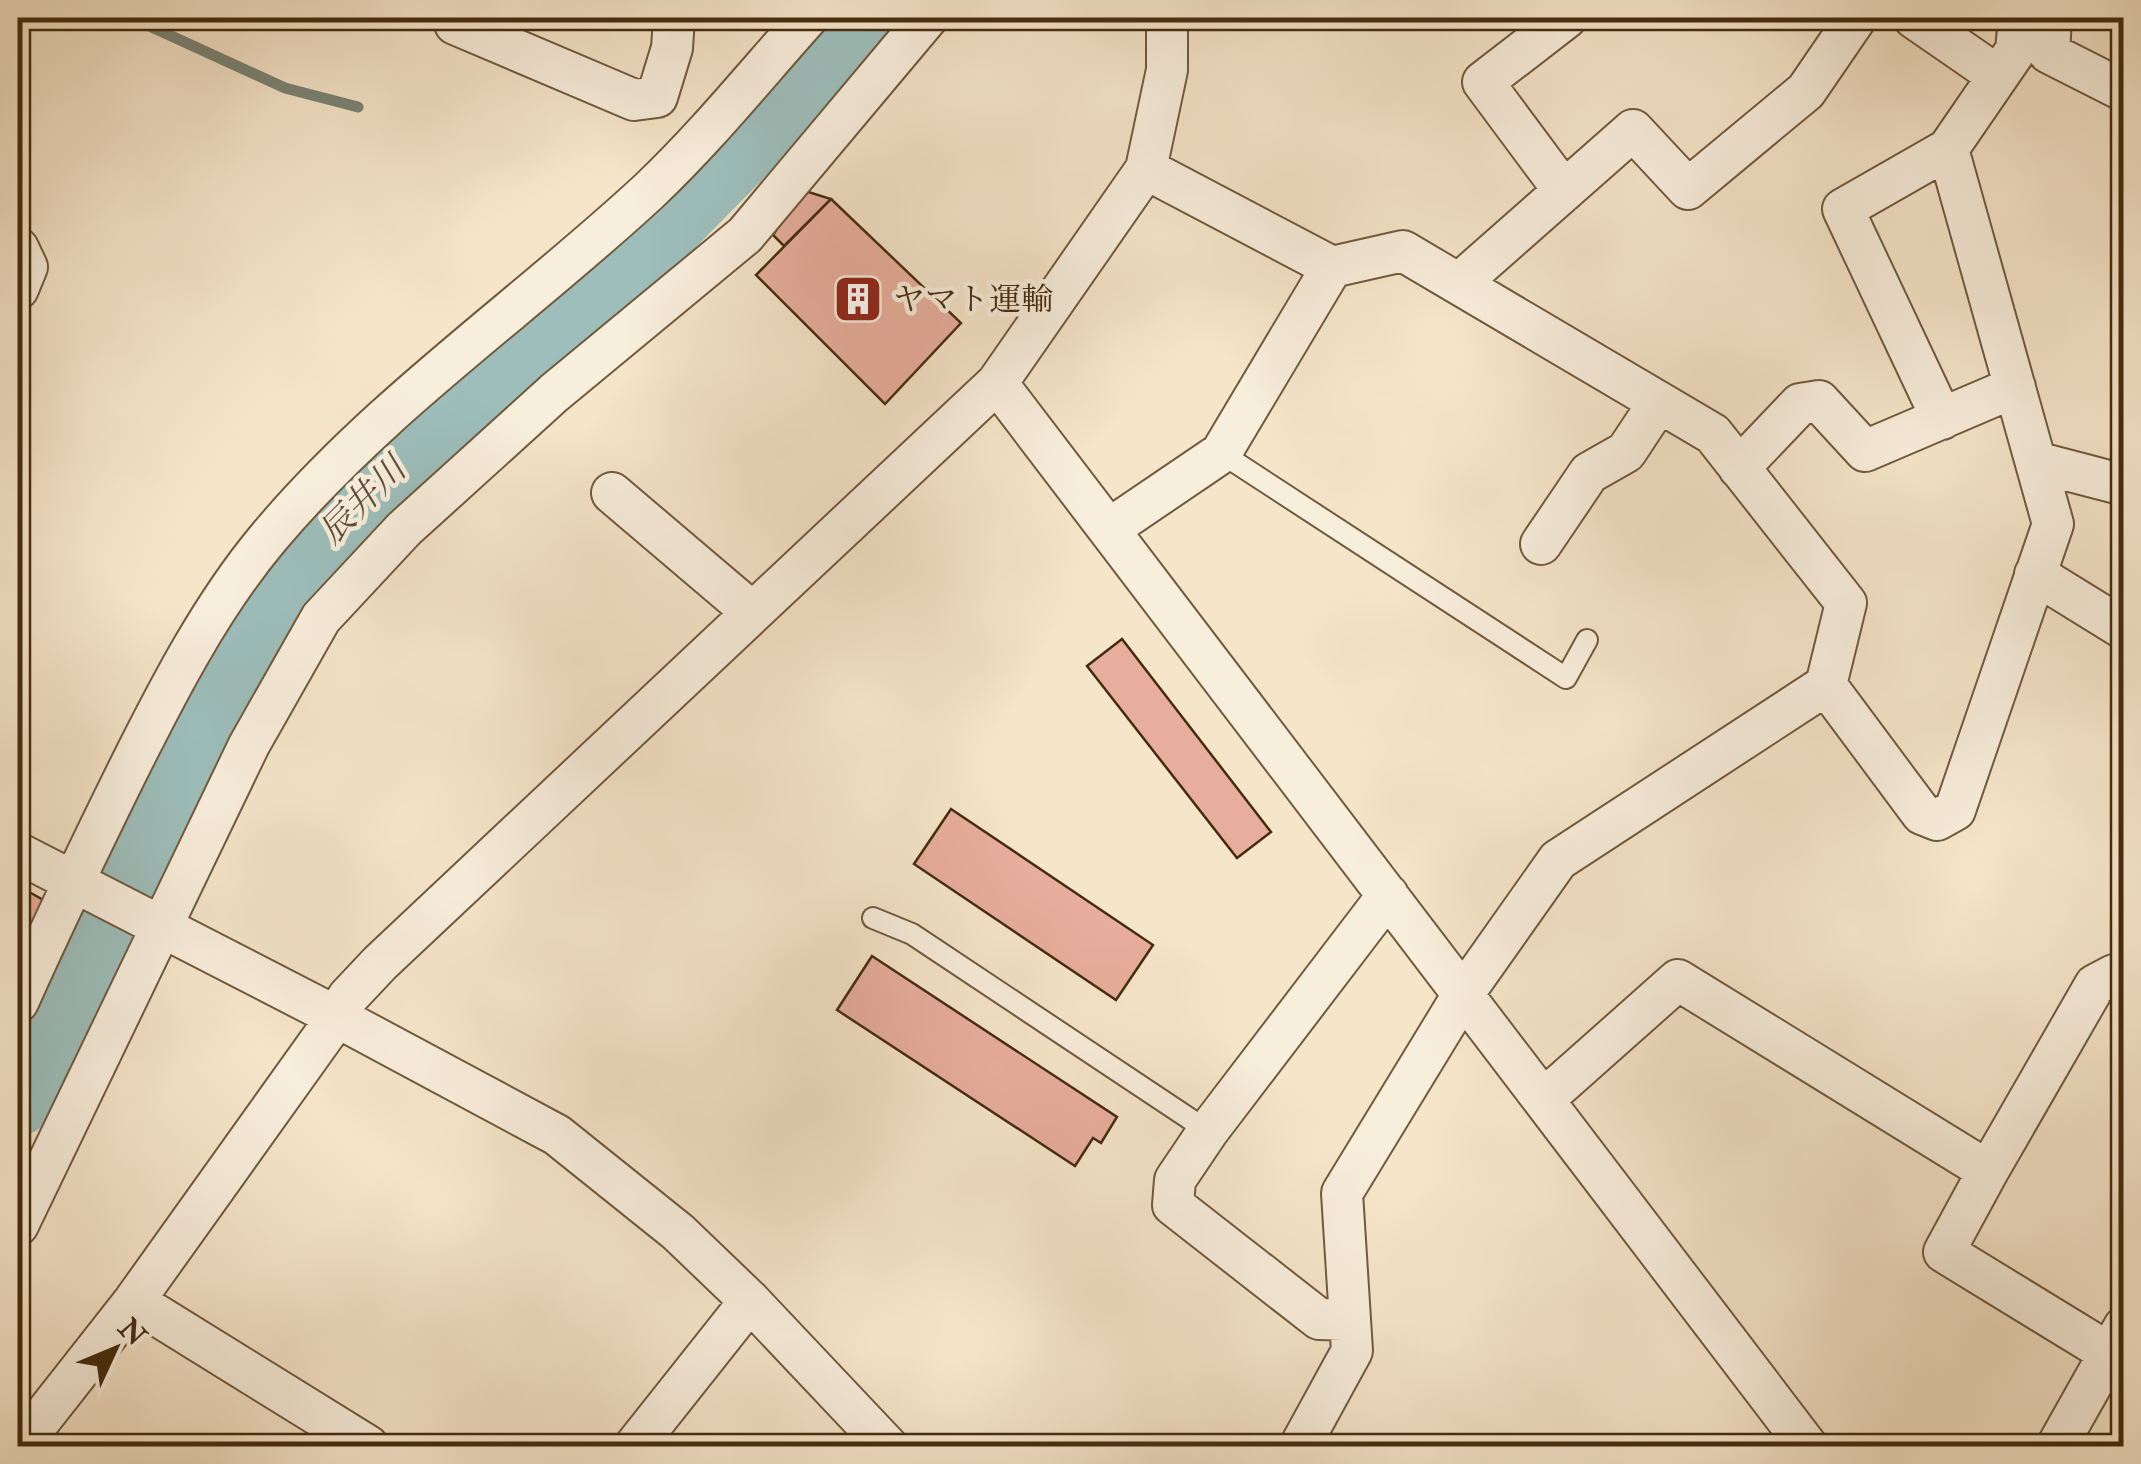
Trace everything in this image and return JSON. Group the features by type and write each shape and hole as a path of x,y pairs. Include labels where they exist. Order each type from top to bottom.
{"street":[{"path":"454,24 634,100 657,97 672,48 674,18"},
{"path":"18,1002 79,884 157,710 266,540 374,424 647,192 698,142 807,18"},
{"path":"18,1224 154,922 322,618 404,529 554,393 745,235 928,18"},
{"path":"20,1446 134,1301 338,1017 348,997 380,962 997,382 1146,170 1167,70 1166,18"},
{"path":"1564,192 1483,82 1566,18"},
{"path":"1464,284 1472,272 1633,130 1688,188 1806,92 1856,18"},
{"path":"1914,18 1998,76"},
{"path":"1942,418 1843,209 1948,149 2016,50 2019,18"},
{"path":"2051,18 2048,53 2124,91"},
{"path":"1826,685 1922,814 1937,820 1954,810 2053,524 1948,149"},
{"path":"1146,170 1332,267 1403,251 1713,434 1846,604 1826,685 1558,860 1464,994 1342,1193 1352,1351 1300,1446"},
{"path":"18,248 27,267 18,289"},
{"path":"1109,529 1221,453 1332,267"},
{"path":"997,382 1808,1446"},
{"path":"1740,468 1800,404 1820,401 1865,451 2015,388"},
{"path":"1541,544 1590,474 1626,452 1659,402"},
{"path":"2036,462 2124,485"},
{"path":"612,493 752,612"},
{"path":"2036,574 2124,628"},
{"path":"18,853 338,1017 557,1135 678,1232 750,1300 887,1446"},
{"path":"1350,1320 1318,1318 1173,1205 1174,1180 1388,894"},
{"path":"2057,1446 2116,1340 1944,1252 2095,986 2114,975 2124,985"},
{"path":"1544,1100 1678,980 1988,1171"},
{"path":"652,1440 750,1300"},
{"path":"134,1301 368,1446"}],"lane":[{"path":"1221,453 1566,678 1586,640"},
{"path":"873,918 912,934 1208,1131"}],"building":[{"path":"802,190 831,199 784,246 773,235"},
{"name":"ヤマト運輸","path":"831,199 961,323 885,404 756,275"},
{"path":"1122,639 1271,832 1237,858 1087,666"},
{"path":"951,809 1153,945 1116,1000 914,864"},
{"path":"22,888 54,906 18,974 18,897"},
{"path":"872,956 1117,1117 1101,1143 1093,1138 1075,1166 837,1010"}],"waterway":[{"path":"132,18 285,88 358,107"},
{"name":"辰井川","path":"18,1101 233,662 301,562 369,488 647,247 766,126 864,18"}],"place":[{"name":"ヤマト運輸","path":"858,299"}]}
